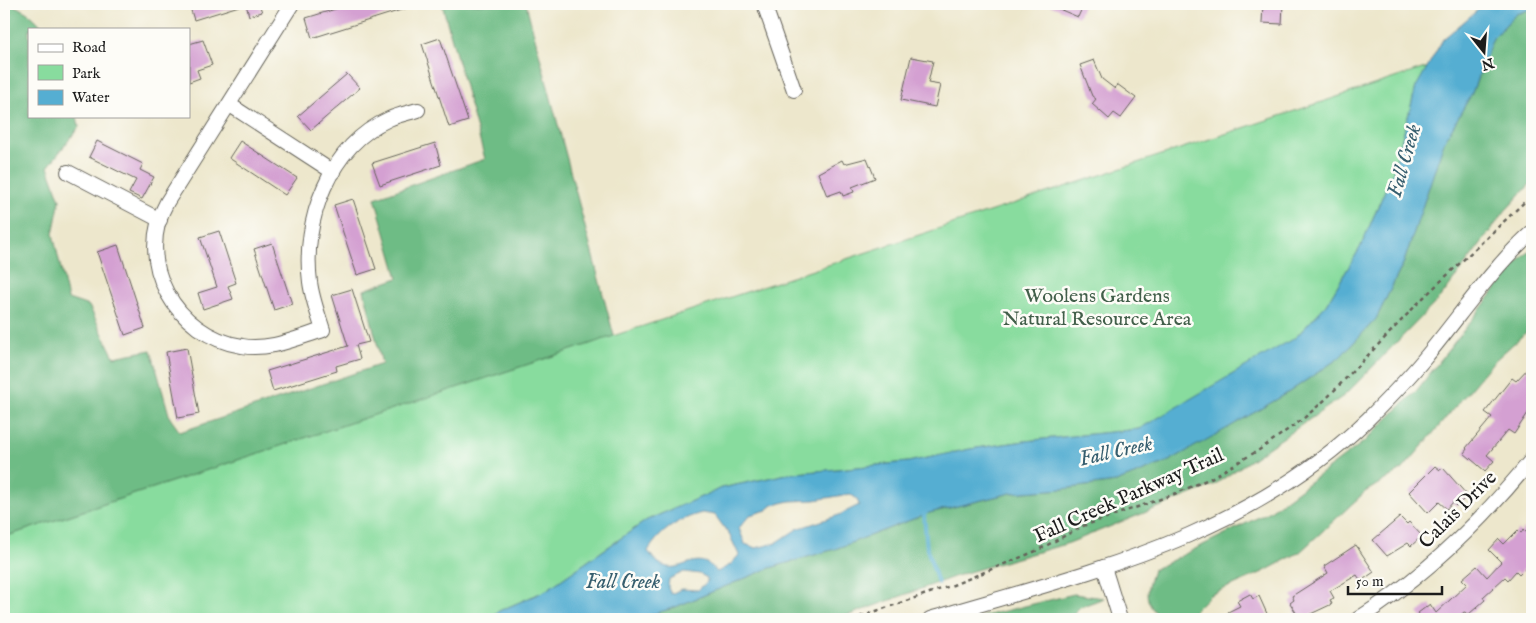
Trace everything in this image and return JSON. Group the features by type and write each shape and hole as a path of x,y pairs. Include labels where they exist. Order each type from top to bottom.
{"street":[{"path":"292,4 168,202 160,220 156,247 161,280 174,307 200,331 226,343 255,347 283,343 323,330 311,286 309,251 315,210 333,172 364,136 389,119 418,110"},
{"path":"764,4 794,90"},
{"path":"230,105 333,172"},
{"path":"68,172 160,220"},
{"path":"930,619 1104,567 1176,542 1223,520 1275,490 1317,461 1366,420 1393,394 1489,277 1532,232"},
{"name":"Calais Drive","path":"1358,619 1407,585 1459,540 1506,492 1532,459"},
{"path":"1104,567 1120,619"}],"path":[{"name":"Fall Creek Parkway Trail","path":"853,619 952,586 1029,554 1083,526 1196,484 1259,450 1303,419 1326,399 1423,298 1532,195"}],"green space":[{"path":"4,4 15,6 26,12 42,28 28,28 28,118 77,118 79,127 48,167 60,200 53,234 68,299 89,306 114,357 151,350 170,418 180,432 382,364 364,290 398,278 375,198 485,159 442,4 526,4 614,336 4,537"},
{"path":"1532,9 1532,182 1505,211 1441,297 1345,395 1214,485 1069,543 962,574 838,619 637,619 673,608 770,568 835,549 929,513 1011,493 1116,482 1169,461 1286,394 1339,358 1376,319 1404,262 1444,142 1472,93 1493,38 1516,14"},
{"name":"Woolens Gardens Natural Resource Area","path":"1428,67 1416,87 1393,172 1360,248 1326,305 1296,337 1139,429 1025,441 970,449 908,462 787,474 722,488 647,520 545,591 499,611 487,619 4,619 4,537"},
{"path":"1532,249 1532,327 1493,362 1403,469 1365,492 1300,552 1263,572 1210,595 1188,617 1162,619 1156,613 1147,597 1148,585 1153,570 1269,512 1365,441 1417,390 1514,266"},
{"path":"1074,594 1104,598 1080,607 1068,619 972,619"}],"water":[{"name":"Fall Creek","path":"1485,4 1532,4 1532,9 1516,14 1493,38 1472,93 1444,142 1404,262 1376,319 1339,358 1286,394 1169,461 1116,482 1011,493 929,513 835,549 770,568 673,608 637,619 487,619 499,611 545,591 647,520 722,488 787,474 908,462 970,449 1025,441 1139,429 1296,337 1326,305 1360,248 1393,172 1416,87 1443,39","holes":["850,494 857,499 859,505 839,515 797,529 776,543 756,548 745,544 739,528 750,515 767,510 773,505 790,501 815,500","702,513 715,515 730,536 739,555 730,565 717,572 708,564 699,561 667,567 658,562 648,551 671,526","684,572 700,574 707,578 707,582 698,590 681,589 671,594 668,588 669,579"]}],"building":[{"path":"189,4 239,4 239,6 194,20"},
{"path":"246,4 259,4 262,12 249,16"},
{"path":"352,4 414,4 414,6 312,38 306,18"},
{"path":"1047,4 1084,4 1078,17"},
{"path":"1263,4 1283,4 1282,24 1262,23"},
{"path":"440,38 468,121 449,127 422,44"},
{"path":"203,40 212,65 197,70 200,78 190,82 190,44"},
{"path":"911,57 933,61 928,83 940,85 935,107 901,100"},
{"path":"1094,60 1102,79 1115,89 1117,84 1136,98 1121,118 1114,113 1109,119 1092,104 1096,99 1092,96 1080,65"},
{"path":"347,74 360,88 311,130 298,116"},
{"path":"97,141 143,164 140,170 154,177 142,199 129,193 136,180 89,157"},
{"path":"240,141 297,178 285,195 229,158"},
{"path":"435,143 441,165 380,185 372,163"},
{"path":"867,158 875,178 852,187 854,192 843,196 841,191 827,196 818,173 842,160 844,164"},
{"path":"353,199 376,269 357,275 334,205"},
{"path":"219,231 236,283 228,286 233,299 203,309 198,293 217,287 200,237"},
{"path":"272,243 292,304 274,310 254,249"},
{"path":"118,245 145,328 125,335 97,252"},
{"path":"352,289 369,342 356,345 360,359 336,366 337,371 273,391 267,371 348,346 332,295"},
{"path":"187,348 199,414 178,418 166,352"},
{"path":"1532,364 1532,407 1514,434 1508,430 1487,455 1494,461 1485,471 1464,453 1466,448 1492,417 1485,412 1512,378 1516,381"},
{"path":"1435,466 1440,470 1443,468 1468,496 1456,506 1453,502 1447,509 1439,502 1428,513 1409,492"},
{"path":"1400,517 1407,524 1409,522 1422,536 1411,546 1408,543 1387,556 1373,540"},
{"path":"1524,529 1532,537 1532,578 1524,569 1519,574 1516,571 1508,580 1505,577 1483,597 1485,600 1469,614 1464,612 1456,619 1423,619 1418,613 1430,604 1436,613 1467,584 1462,579 1477,566 1487,577 1501,562 1489,550 1499,539 1504,544 1518,530 1521,533"},
{"path":"1356,545 1374,572 1361,581 1357,575 1330,591 1334,598 1330,600 1332,604 1300,619 1290,603 1294,600 1292,596 1328,573 1324,566"},
{"path":"1250,594 1253,599 1259,596 1268,616 1261,619 1231,619 1228,612 1240,606 1237,601"}],"waterway":[{"path":"927,511 924,515 927,549 938,583"}]}
